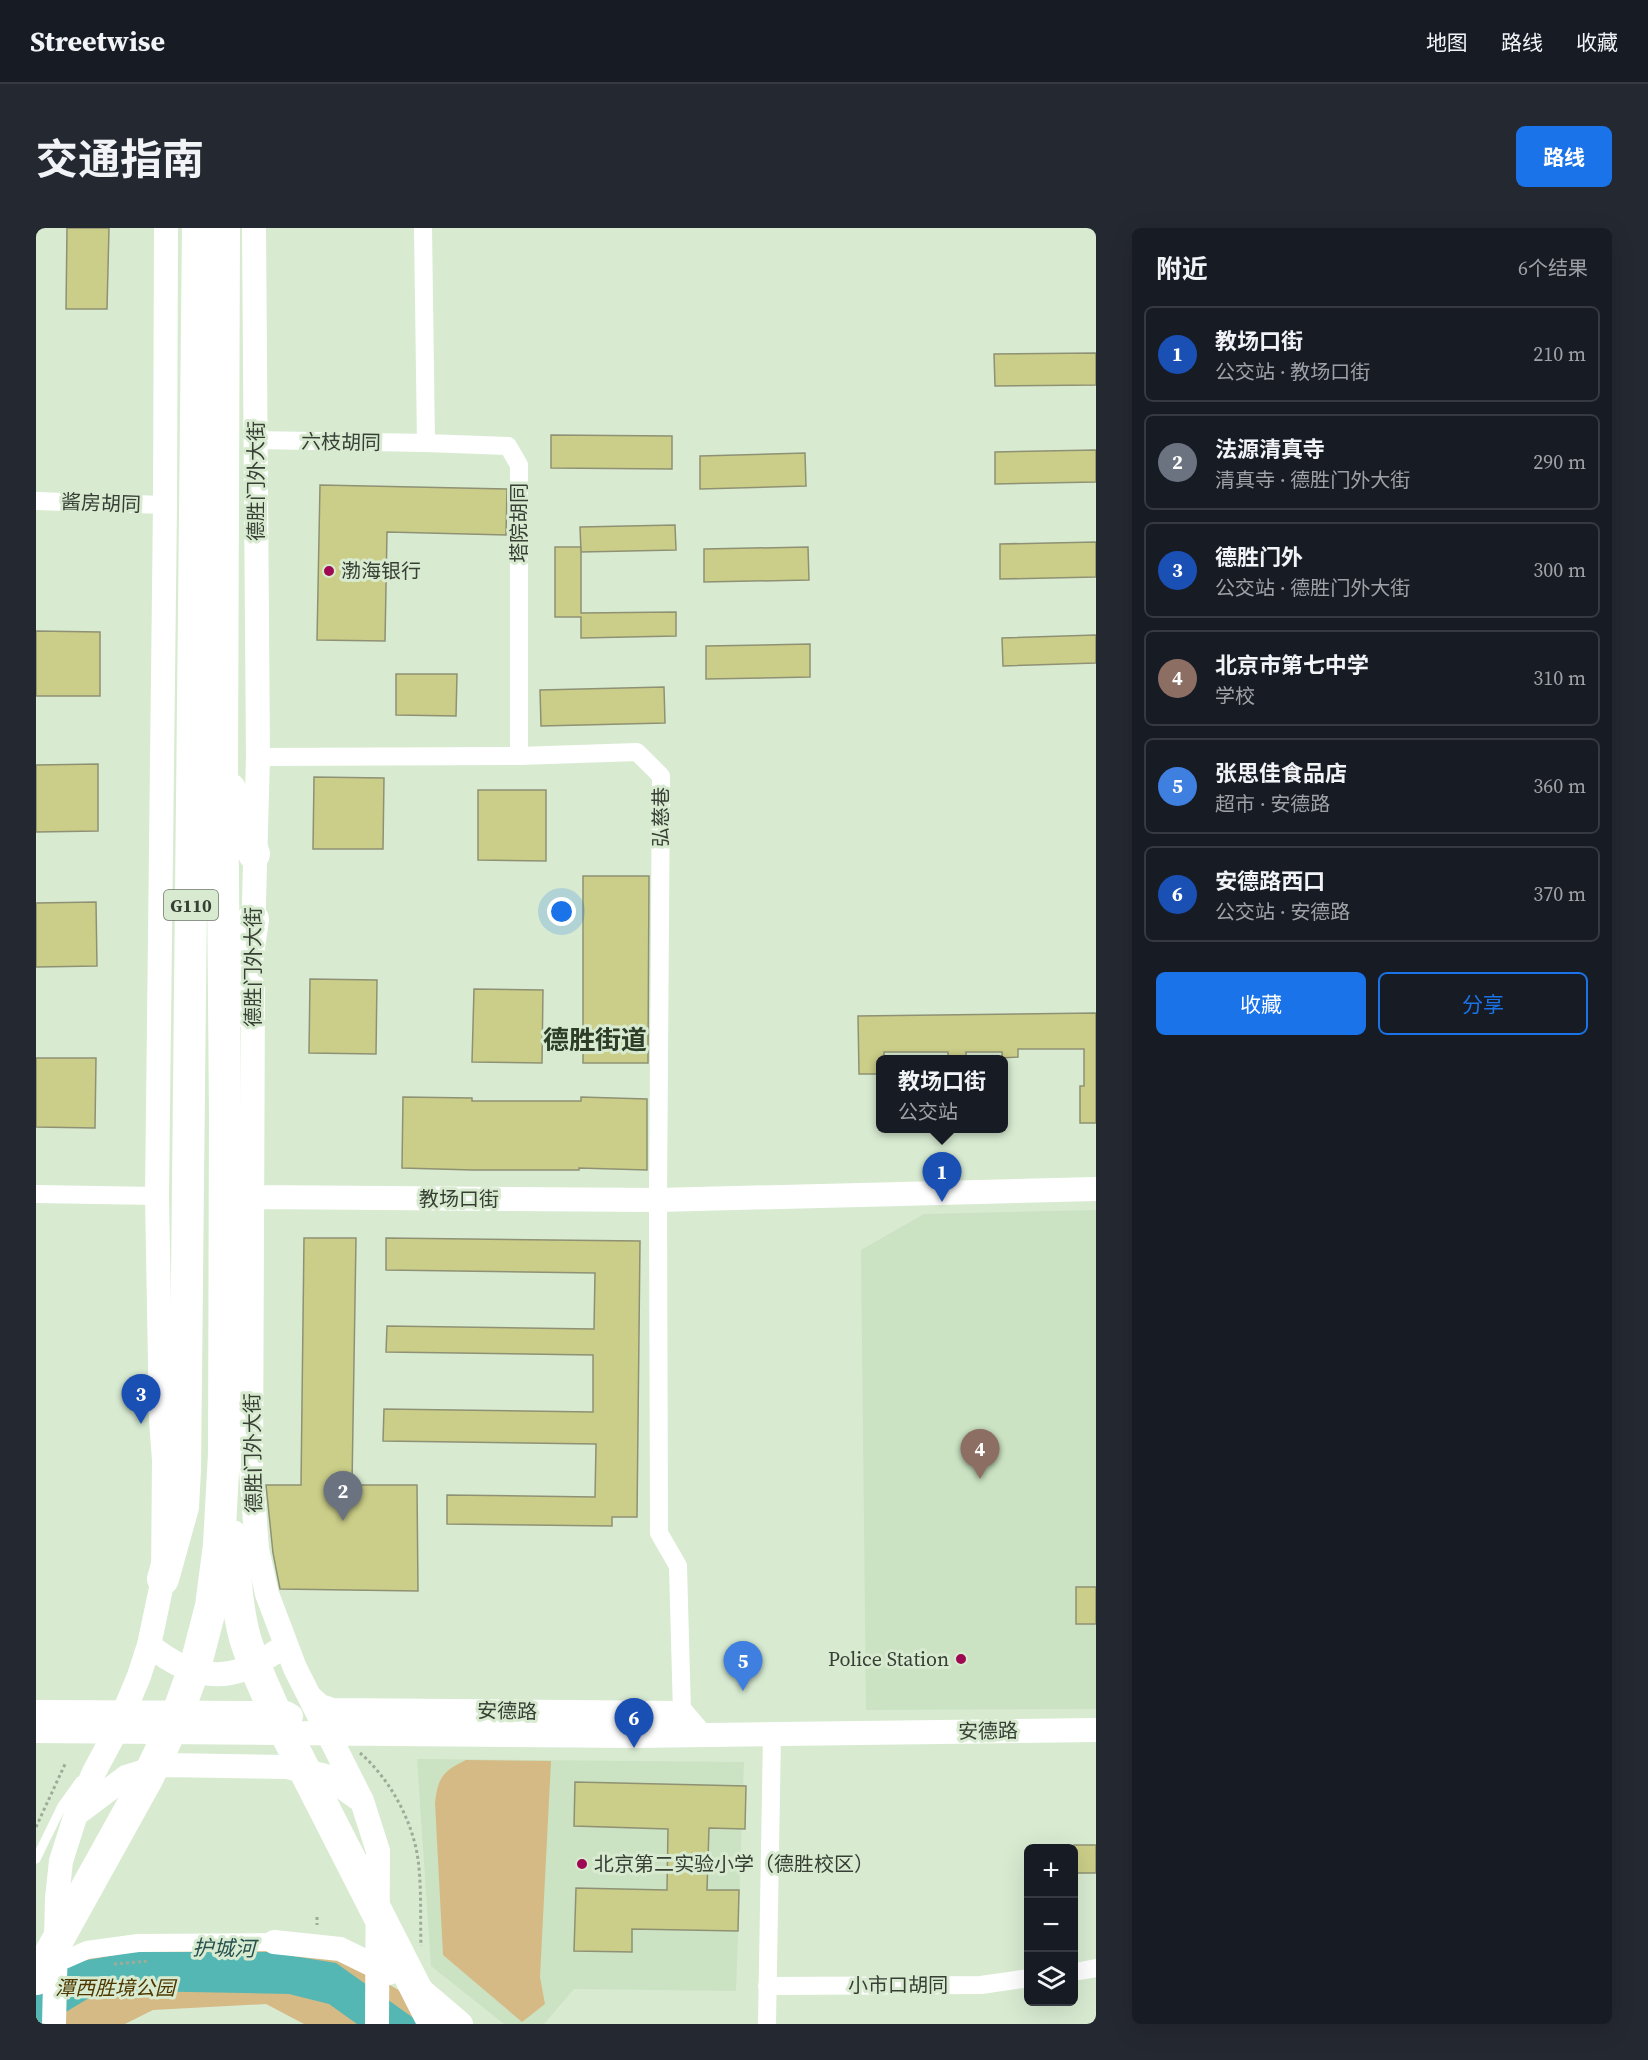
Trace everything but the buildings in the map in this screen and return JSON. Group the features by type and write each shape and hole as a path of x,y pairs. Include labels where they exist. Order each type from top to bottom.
{"highway":[{"name":"G110","path":"163,1579 183,1507 185,1470 198,228"},
{"name":"德胜门外大街","path":"224,228 222,765 225,1116 224,1454"},
{"path":"222,765 254,854"},
{"path":"225,1116 253,919"},
{"path":"36,1979 147,1779 175,1721 190,1680 211,1606 219,1545 224,1454"},
{"path":"224,1454 238,1600 245,1637 258,1673 277,1716 434,2024"}],"street":[{"path":"54,2024 57,1898 61,1861 76,1814 120,1721 149,1645 163,1579 164,1460 157,1197 166,228"},
{"name":"德胜门外大街","path":"254,228 258,757 253,919 254,1197 251,1469 256,1537 267,1594 286,1646 362,1801 378,1851 377,2024"},
{"path":"423,228 426,443"},
{"name":"六枝胡同","path":"255,440 426,443"},
{"name":"塔院胡同","path":"426,443 508,446 519,465 519,756"},
{"name":"酱房胡同","path":"36,501 165,505"},
{"name":"弘慈巷","path":"258,757 519,756 637,752 661,776 658,1200 659,1533 678,1566 682,1713"},
{"name":"教场口街","path":"254,1197 658,1200 1096,1189"},
{"path":"36,1194 157,1197"},
{"path":"149,1645 165,1658 186,1669 204,1673 228,1674 246,1669 286,1646"},
{"name":"安德路","path":"309,1696 320,1706 332,1710 682,1713"},
{"path":"36,1712 120,1721"},
{"path":"682,1713 700,1734"},
{"path":"36,1731 120,1721"},
{"name":"安德路","path":"120,1721 328,1734 634,1736 1096,1730"},
{"path":"767,2024 772,1734"},
{"path":"76,1814 126,1777 165,1765 286,1767 326,1776 362,1801"},
{"path":"36,1972 87,1950 138,1942 274,1942 340,1949 421,1989 461,2024"},
{"path":"1078,1971 1096,1968"},
{"name":"小市口胡同","path":"768,1986 981,1985 1024,1979"}],"lane":[{"path":"36,1859 62,1806 120,1721"}],"path":[{"path":"356,1750 387,1783 409,1825 417,1855 421,1946"},
{"path":"36,1827 66,1762"},
{"path":"317,1917 317,1925"},
{"path":"107,1965 154,1960"}],"shaded area":[{"path":"1096,1210 1096,1709 866,1710 861,1250 924,1214"},
{"name":"北京第二实验小学（德胜校区）","path":"417,1759 744,1762 736,1991 574,1989 544,2024 504,2024 431,1966"}],"green space":[{"path":"466,1760 551,1761 540,1977 545,2004 522,2022 443,1955 435,1803 443,1776"},
{"name":"潭西胜境公园","path":"136,1946 278,1950 339,1956 444,2016 453,2024 304,2024 266,2004 153,2010 125,2024 36,2024 69,1962"}],"water":[{"name":"潭西胜境公园","path":"133,1952 268,1952 336,1963 422,2024 357,2024 329,2004 289,1994 135,1991 89,1998 46,2024 36,2024 36,1986 76,1962"}],"place":[{"name":"渤海银行","path":"329,571"},
{"name":"教场口街","path":"942,1202"},
{"name":"德胜门外","path":"141,1424"},
{"name":"北京市第七中学","path":"980,1479"},
{"name":"法源清真寺","path":"343,1521"},
{"name":"Police Station","path":"961,1659"},
{"name":"张思佳食品店","path":"743,1691"},
{"name":"安德路西口","path":"634,1748"},
{"name":"北京第二实验小学（德胜校区）","path":"582,1864"}],"district":[{"name":"德胜街道","path":"595,1040"}],"water label":[{"name":"护城河","path":"224,1948"}]}
